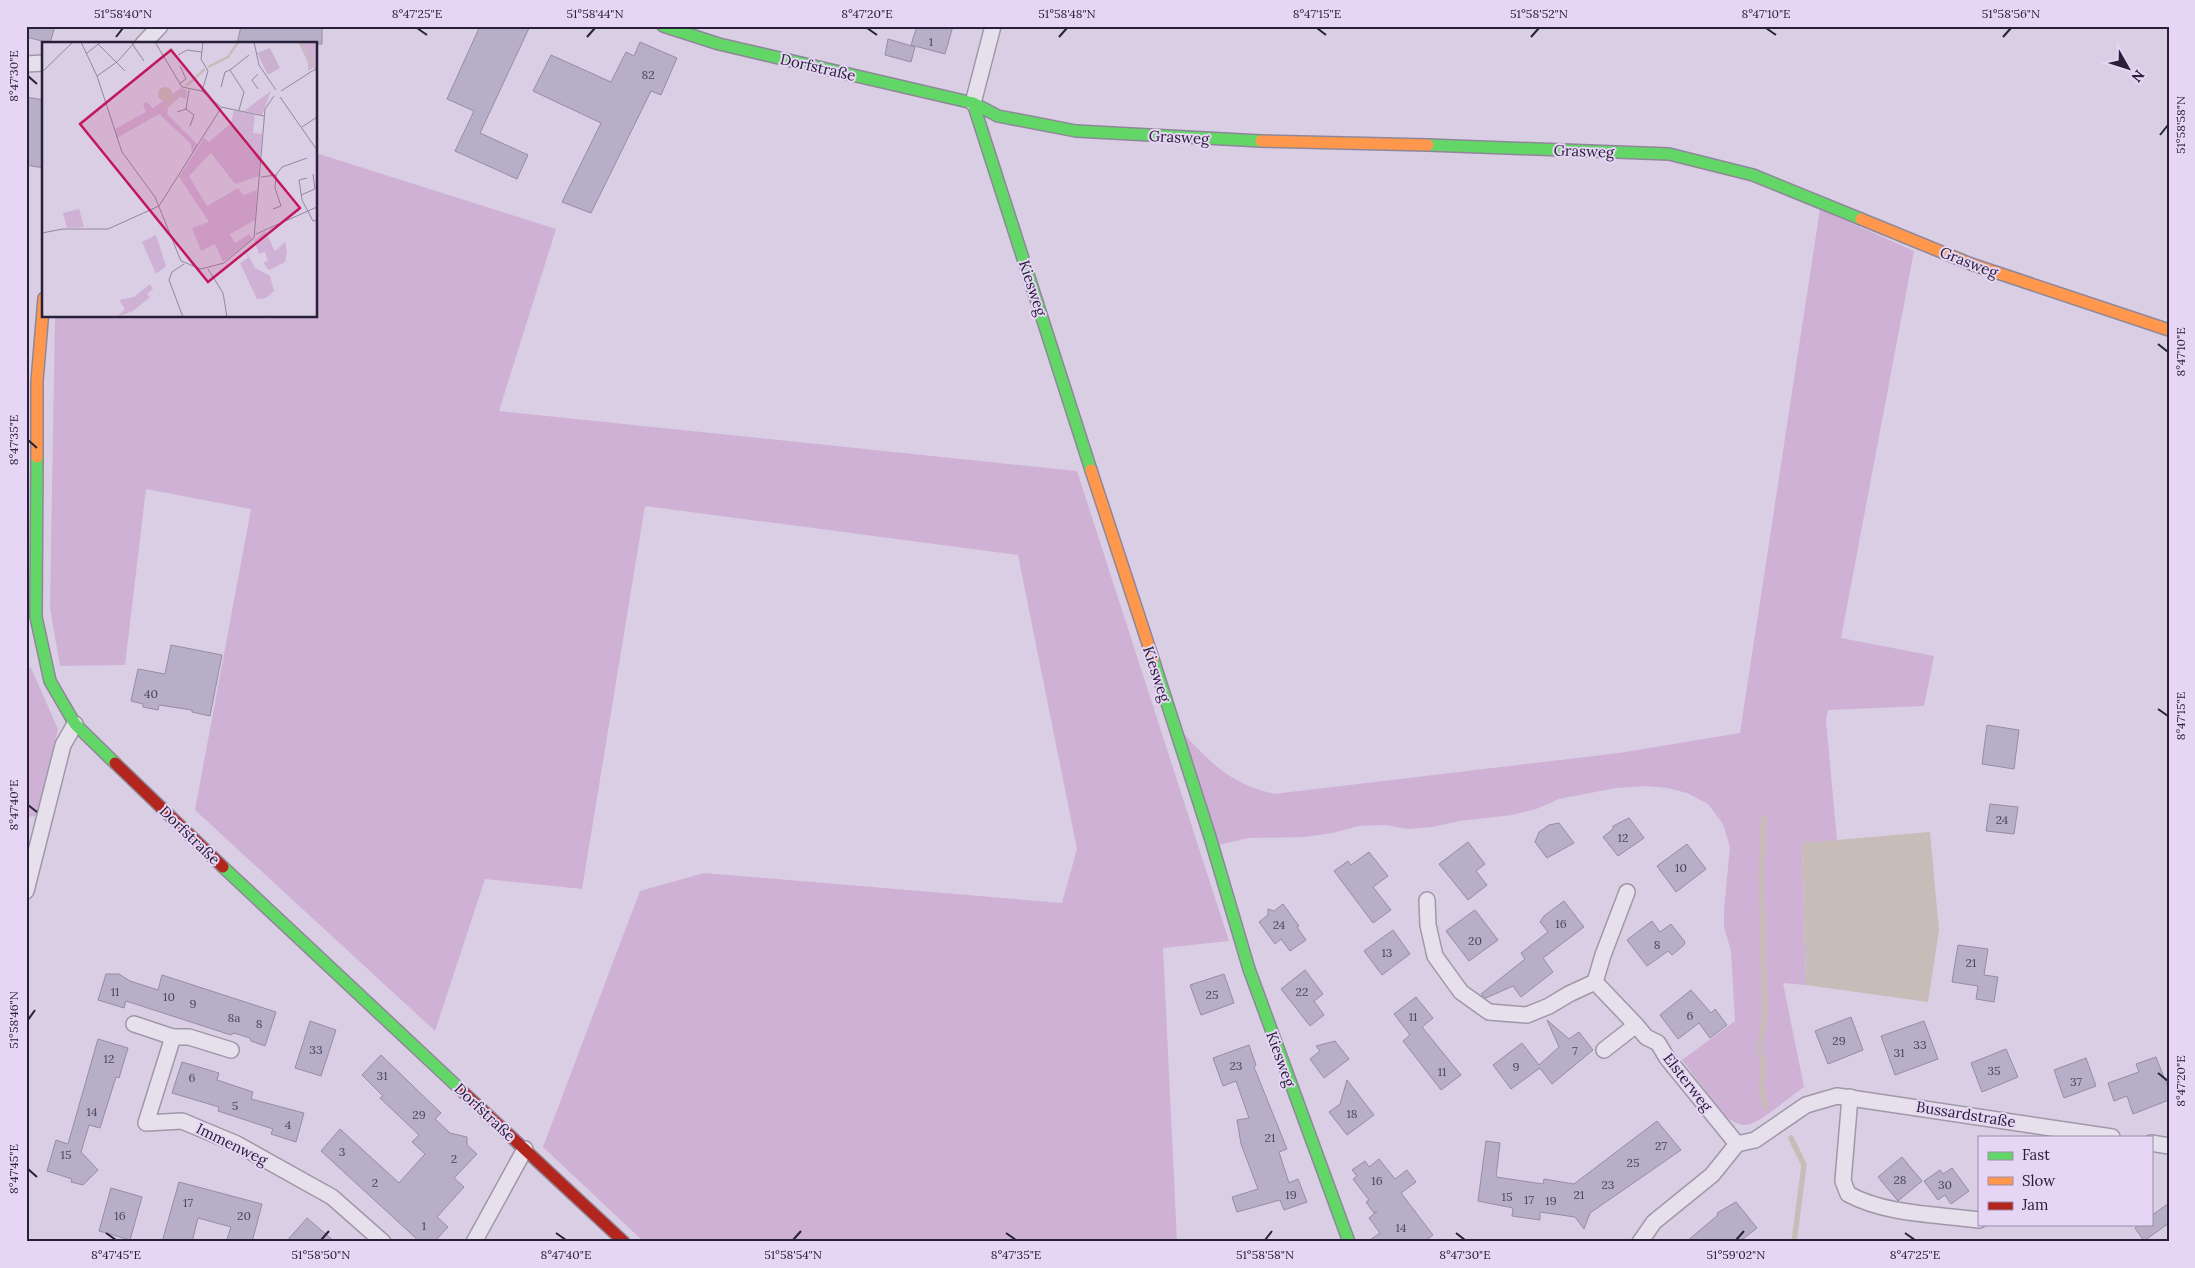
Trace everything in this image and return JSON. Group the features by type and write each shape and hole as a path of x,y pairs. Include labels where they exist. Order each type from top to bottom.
{"street":[{"path":"144,42 160,26"},
{"name":"Dorfstraße","path":"663,26 719,44 973,103"},
{"path":"973,103 993,26"},
{"path":"26,64 42,63"},
{"name":"Grasweg","path":"973,103 998,116 1076,131 1225,140 1599,150 1670,154 1753,175 1971,264 2169,330"},
{"name":"Kiesweg","path":"973,103 1210,837 1249,969 1349,1242"},
{"name":"Dorfstraße","path":"42,318 37,381 36,617 50,681 75,724 242,886 624,1242"},
{"path":"26,891 63,745 75,724"},
{"path":"1427,900 1428,925 1435,956 1461,992 1489,1012 1528,1015 1596,982 1602,955 1627,892"},
{"name":"Elsterweg","path":"1596,982 1646,1037 1658,1043 1667,1058 1737,1144"},
{"path":"134,1024 173,1037 189,1037 231,1050"},
{"path":"1604,1050 1636,1025"},
{"name":"Immenweg","path":"173,1037 146,1123 182,1121 237,1144 332,1197 383,1242"},
{"name":"Bussardstraße","path":"1737,1144 1755,1140 1806,1105 1837,1096 2105,1136"},
{"path":"1850,1097 1843,1181 1848,1194 1861,1201 1882,1208 1978,1220"},
{"path":"2152,1143 2169,1146"},
{"path":"1640,1242 1654,1222 1712,1175 1737,1144"},
{"path":"474,1242 525,1149"}],"shaded area":[{"path":"318,154 556,229 499,411 1077,471 1229,941 1163,948 1177,1242 644,1242 543,1147 640,891 704,873 1062,903 1077,849 1018,555 645,506 582,889 485,879 435,1031 195,810 251,509 146,489 125,665 60,666 50,608 55,318 318,318"},
{"path":"1820,209 1914,251 1841,638 1934,656 1924,706 1828,710 1826,720 1837,840 1802,843 1806,985 1783,983 1804,1087 1757,1121 1743,1125 1725,1116 1682,1060 1735,1021 1731,951 1724,927 1730,847 1723,824 1708,804 1687,793 1667,788 1647,786 1616,788 1559,799 1536,809 1512,815 1459,821 1433,827 1408,829 1385,825 1359,826 1305,837 1249,838 1218,845 1183,733 1204,755 1234,779 1259,790 1274,794 1619,753 1740,733"},
{"path":"26,666 31,668 58,729 38,816 26,817"},
{"path":"1930,832 1939,930 1928,1002 1806,985 1802,843"}],"building":[{"path":"26,26 55,26 50,42 26,37"},
{"path":"241,26 322,26 322,44 318,44 318,42 237,42"},
{"path":"480,26 530,26 480,133 528,155 517,179 455,151 474,111 447,99"},
{"path":"917,26 953,26 945,54 911,45"},
{"path":"888,39 915,47 911,62 885,55"},
{"path":"640,42 677,58 661,95 651,91 591,213 562,202 601,123 533,91 551,55 611,82 626,52 634,56"},
{"path":"26,97 42,100 42,168 26,165"},
{"path":"171,645 222,655 210,716 192,712 192,710 159,705 158,710 143,707 143,704 131,701 138,669 165,674"},
{"path":"1987,725 2019,730 2014,769 1982,764"},
{"path":"1990,804 2018,807 2014,834 1986,831"},
{"path":"1629,818 1644,838 1618,856 1603,837 1613,829 1613,826"},
{"path":"1559,823 1574,843 1547,858 1535,842 1539,832 1549,825"},
{"path":"1468,842 1485,864 1476,871 1487,885 1468,900 1439,864"},
{"path":"1687,844 1706,869 1676,892 1657,866"},
{"path":"1369,852 1388,876 1373,887 1391,910 1373,923 1334,871 1348,861 1351,865"},
{"path":"1564,901 1584,927 1543,958 1553,972 1521,997 1513,986 1486,998 1483,996 1481,994 1525,959 1521,953 1548,932 1540,922 1544,916"},
{"path":"1283,904 1299,926 1297,927 1306,940 1290,951 1281,939 1275,944 1259,922 1268,915 1268,909 1274,911"},
{"path":"1475,910 1498,940 1469,961 1446,931"},
{"path":"1652,921 1660,932 1671,924 1685,942 1672,955 1668,951 1647,966 1627,940"},
{"path":"1393,930 1410,954 1382,975 1364,951"},
{"path":"1958,945 1988,949 1984,975 1998,977 1994,1002 1976,999 1978,986 1952,982"},
{"path":"1305,970 1323,994 1314,1001 1324,1015 1310,1026 1281,989"},
{"path":"106,974 119,974 130,981 158,990 162,975 276,1012 265,1046 251,1041 250,1038 234,1033 231,1035 126,1001 124,1008 98,1000"},
{"path":"1224,974 1234,1003 1201,1015 1190,985"},
{"path":"1691,990 1711,1013 1715,1009 1727,1025 1710,1038 1699,1023 1678,1039 1660,1015"},
{"path":"1416,997 1433,1018 1422,1027 1461,1075 1441,1090 1403,1041 1410,1035 1394,1014"},
{"path":"1851,1017 1863,1050 1828,1064 1815,1031"},
{"path":"1547,1020 1569,1039 1579,1032 1593,1050 1552,1084 1540,1068 1511,1089 1493,1065 1522,1043 1539,1065 1559,1047"},
{"path":"310,1021 336,1030 321,1076 295,1068"},
{"path":"1924,1021 1938,1059 1895,1075 1881,1036"},
{"path":"98,1039 128,1048 119,1078 116,1077 100,1128 89,1125 81,1152 98,1170 83,1185 71,1182 72,1179 47,1171 56,1140 68,1144"},
{"path":"1335,1041 1349,1059 1324,1078 1310,1059 1320,1051 1316,1046"},
{"path":"1249,1045 1256,1065 1254,1067 1287,1149 1279,1152 1289,1183 1298,1179 1307,1202 1284,1210 1280,1200 1237,1212 1232,1197 1258,1189 1241,1144 1237,1120 1249,1118 1236,1081 1223,1086 1213,1058"},
{"path":"2006,1049 2018,1077 1982,1092 1971,1063"},
{"path":"381,1055 441,1113 435,1119 450,1133 467,1137 467,1145 477,1154 454,1178 464,1187 437,1217 448,1227 434,1242 420,1242 321,1151 340,1129 399,1183 425,1154 412,1142 419,1135 380,1098 383,1096 362,1075"},
{"path":"2156,1057 2169,1090 2169,1100 2133,1114 2127,1096 2114,1101 2108,1083 2139,1072 2136,1064"},
{"path":"2086,1058 2096,1086 2064,1098 2054,1070"},
{"path":"182,1062 219,1073 217,1080 253,1092 251,1099 304,1113 296,1142 271,1134 273,1129 218,1111 219,1107 172,1093"},
{"path":"1347,1080 1374,1115 1347,1135 1329,1112 1340,1104"},
{"path":"1657,1121 1681,1150 1590,1213 1584,1229 1575,1217 1540,1212 1540,1220 1512,1216 1513,1208 1478,1201 1486,1141 1500,1143 1496,1177 1543,1184 1544,1179 1574,1184"},
{"path":"1902,1157 1922,1181 1898,1201 1878,1177"},
{"path":"1379,1159 1395,1179 1407,1170 1416,1182 1401,1193 1433,1235 1424,1242 1367,1242 1380,1233 1369,1218 1377,1211 1374,1213 1366,1202 1369,1200 1353,1179 1357,1176 1352,1170 1365,1161 1369,1167"},
{"path":"1952,1168 1969,1191 1951,1204 1945,1195 1938,1200 1924,1181 1940,1170 1943,1174"},
{"path":"179,1182 262,1204 252,1242 226,1242 231,1227 198,1218 192,1242 162,1242"},
{"path":"111,1188 142,1197 130,1240 99,1231"},
{"path":"1736,1202 1757,1228 1739,1242 1686,1242 1718,1215 1717,1213"},
{"path":"2169,1203 2169,1223 2144,1241 2135,1228 2138,1226 2152,1226 2152,1215"},
{"path":"307,1218 335,1242 286,1242"}],"waterway":[{"path":"1764,818 1761,874 1765,1013 1759,1050 1764,1062 1761,1088 1766,1108"},
{"path":"1791,1138 1804,1165 1794,1242"}],"traffic: fast":[{"path":"663,26 719,44 973,103 998,116 1076,131 1261,141"},
{"path":"973,103 1091,470"},
{"path":"1428,145 1669,154 1753,175 1861,219"},
{"path":"37,457 36,617 50,681 75,724 115,763"},
{"path":"1153,659 1210,837 1249,969 1349,1242"},
{"path":"223,867 461,1090"}],"traffic: slow":[{"path":"1261,141 1428,145"},
{"path":"1861,219 1971,264 2169,330"},
{"path":"37,457 37,381 42,318"},
{"path":"1091,470 1153,659"}],"traffic: jam":[{"path":"115,763 223,867"},
{"path":"461,1090 624,1242"}]}
